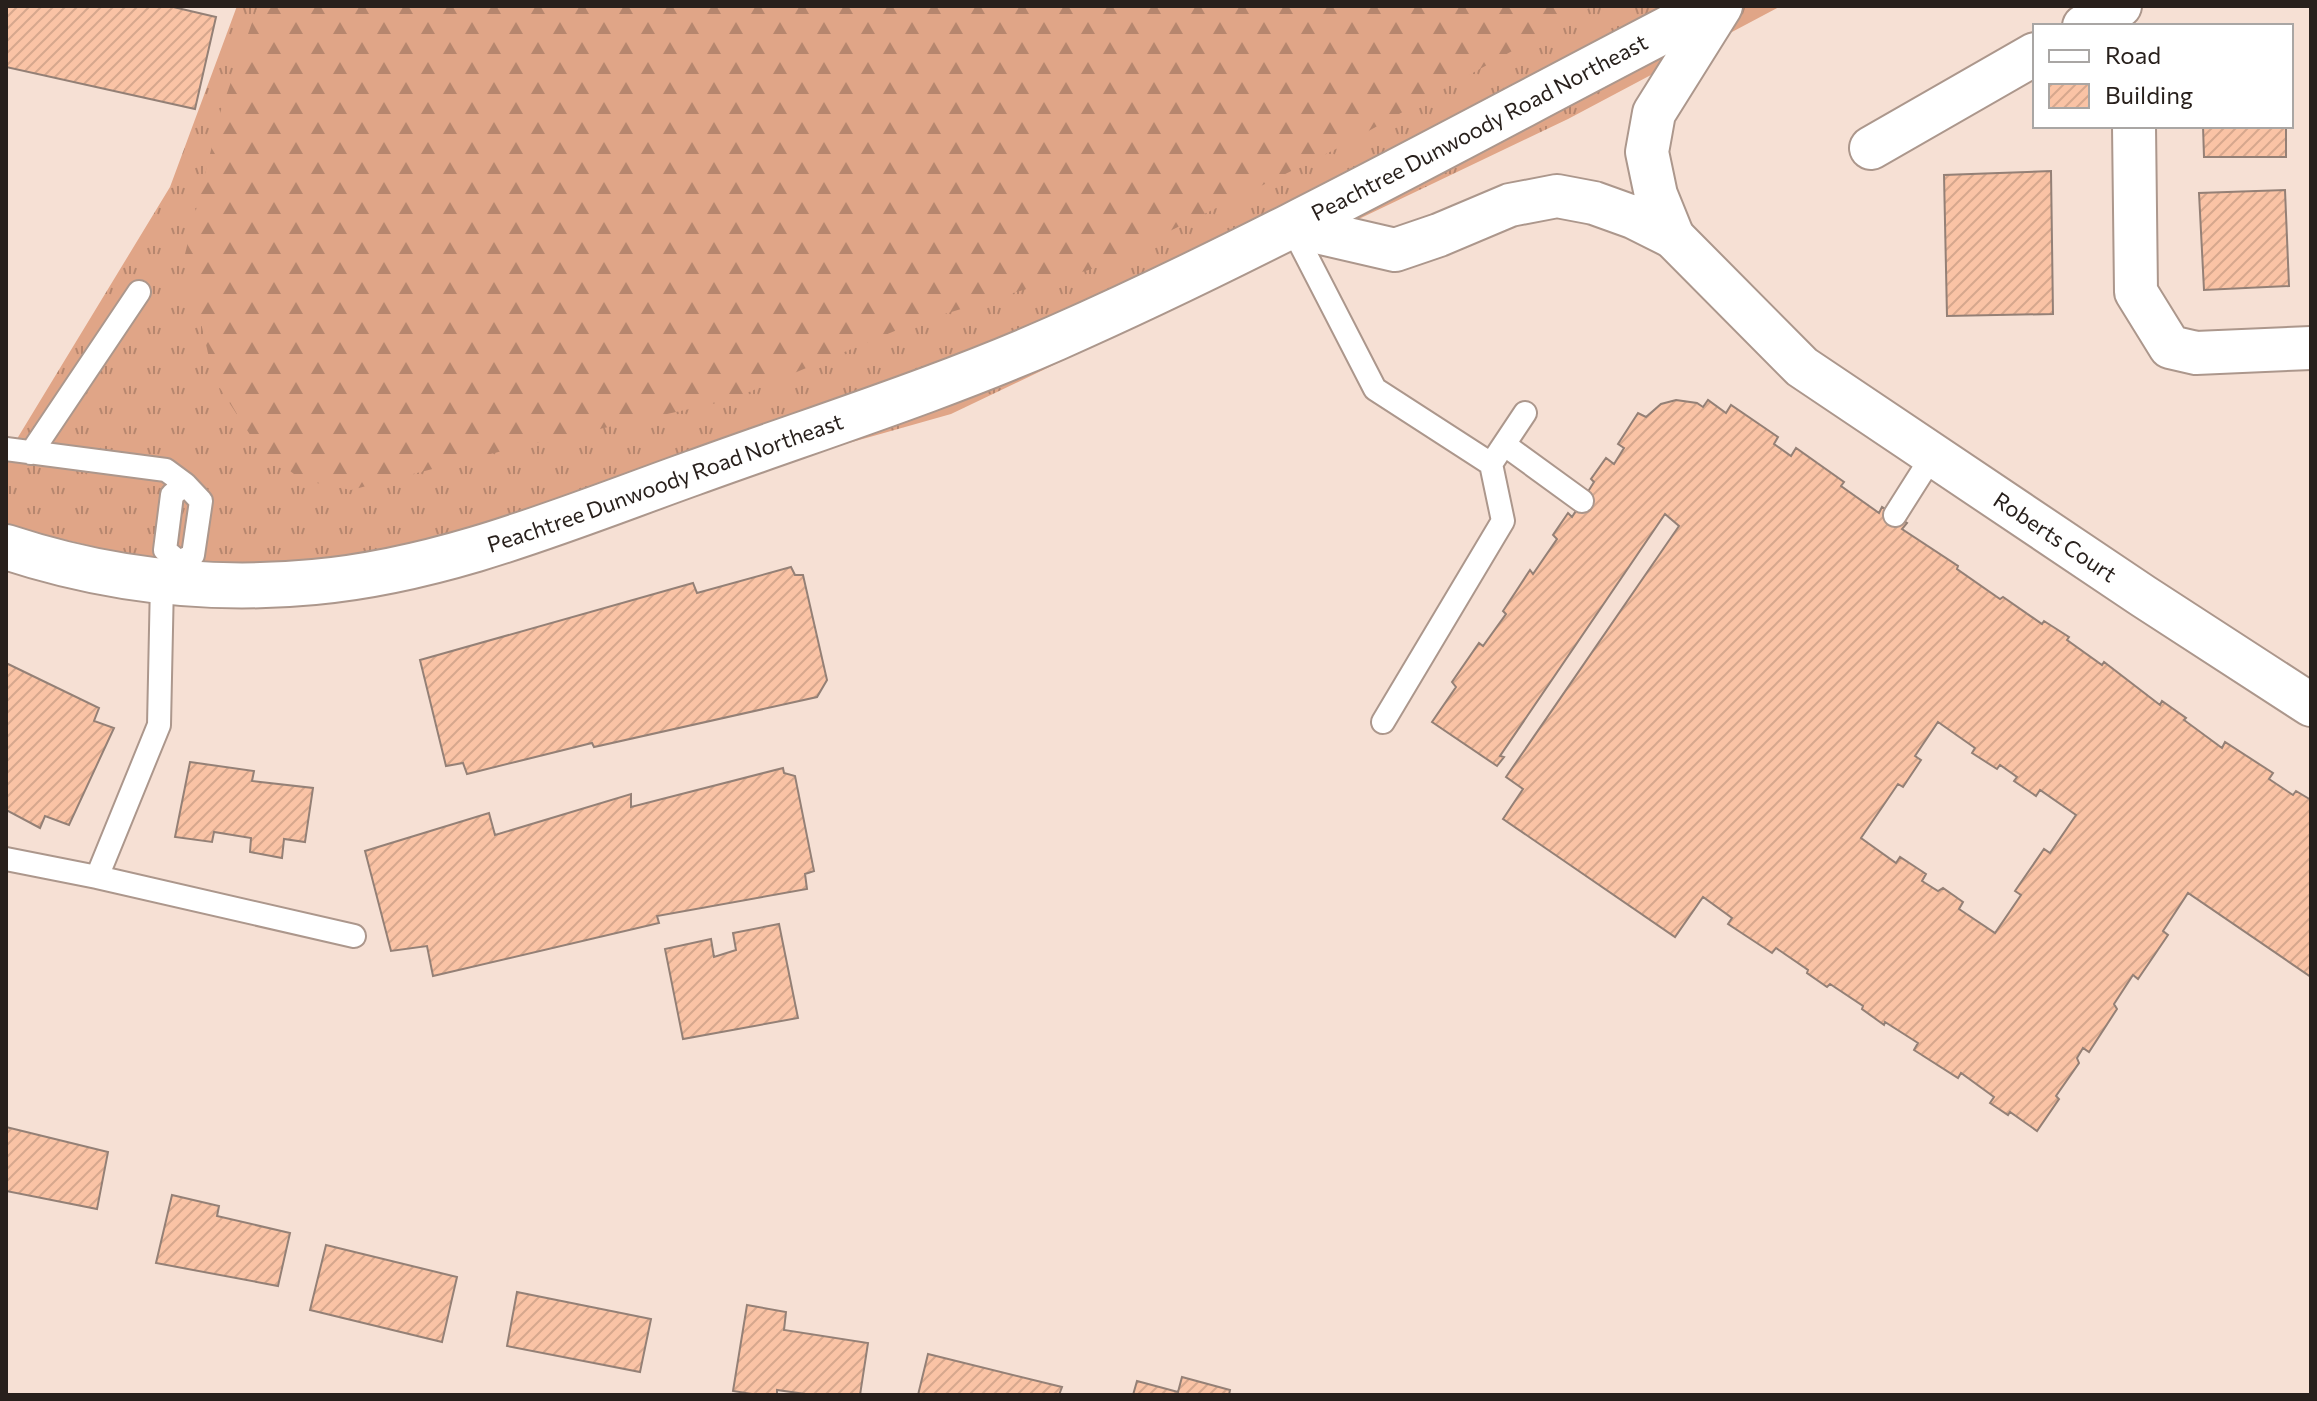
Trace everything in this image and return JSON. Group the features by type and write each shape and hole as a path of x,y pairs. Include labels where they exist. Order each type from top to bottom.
{"street":[{"name":"Peachtree Dunwoody Road Northeast","path":"6,547 84,569 170,572 241,587 318,582 408,568 492,545 952,380 1055,339 1291,226 1712,6"},
{"name":"Peachtree Dunwoody Road Northeast","path":"1673,237 1656,195 1647,152 1654,113 1721,6"},
{"path":"2087,24 2118,6"},
{"path":"1871,148 2033,55"},
{"path":"2134,128 2136,292 2170,347 2196,353 2311,348"},
{"name":"Peachtree Dunwoody Road Northeast","path":"1291,226 1395,250 1510,205 1557,196 1594,203 1633,217 1673,237 1802,367"},
{"name":"Roberts Court","path":"1802,367 2311,705"}],"lane":[{"path":"1291,226 1375,389 1491,464 1503,521 1383,722"},
{"path":"31,453 139,292"},
{"path":"1491,464 1525,413"},
{"path":"1505,445 1582,501"},
{"path":"6,449 166,470 201,501 193,555 170,572 159,725 97,877"},
{"path":"1895,515 1933,455"},
{"path":"6,859 354,936"}],"green space":[{"path":"237,6 1781,6 1568,119 951,414 307,596 6,526 9,452 170,187"},
{"path":"258,6 1593,6 1338,148 1095,268 909,325 730,400 514,448 351,490 302,480 258,447 214,379 185,254 221,110"}],"building":[{"path":"6,6 169,6 216,17 195,109 6,67"},
{"path":"2203,128 2286,128 2286,157 2204,157"},
{"path":"2051,171 2053,314 1947,316 1944,175"},
{"path":"2285,190 2289,286 2204,290 2199,193"},
{"path":"1676,400 1703,407 1708,400 1726,413 1731,405 1778,437 1774,444 1791,456 1796,448 1844,482 1841,486 1879,513 1882,507 1907,523 1902,529 1958,566 1957,569 2000,599 2003,597 2042,624 2044,621 2069,637 2067,640 2102,665 2104,662 2160,705 2162,701 2222,748 2225,742 2273,773 2269,779 2293,795 2296,791 2311,800 2311,977 2188,893 2163,931 2168,935 2138,979 2133,975 2114,1004 2117,1009 2089,1052 2083,1048 2077,1058 2079,1063 2037,1131 2010,1112 2008,1115 1990,1103 1994,1097 1961,1073 1958,1078 1914,1050 1918,1043 1885,1022 1884,1025 1862,1009 1863,1006 1830,984 1827,987 1776,948 1772,953 1728,924 1732,918 1703,897 1675,937 1503,819 1523,789 1506,777 1679,526 1665,514 1500,756 1504,757 1497,766 1432,722 1456,687 1452,682 1479,643 1483,646 1506,614 1503,611 1530,570 1533,574 1557,539 1553,535 1568,513 1572,517 1594,482 1591,479 1606,458 1614,464 1624,448 1618,444 1638,413 1646,417 1661,404","holes":["1938,722 1975,748 1972,753 1997,769 2000,765 2017,777 2014,781 2036,796 2040,790 2076,815 2050,853 2044,849 2015,891 2021,895 1995,933 1959,909 1963,902 1943,888 1938,891 1922,881 1926,874 1900,857 1896,863 1861,838 1898,784 1903,787 1921,760 1915,756"]},
{"path":"791,567 795,575 803,575 827,680 817,697 594,747 592,743 467,774 463,763 446,766 420,660 693,583 697,593"},
{"path":"6,663 99,708 94,721 114,728 69,825 45,816 40,828 6,810"},
{"path":"190,762 254,771 252,781 313,788 305,842 284,839 282,858 250,852 251,838 214,832 212,842 175,837"},
{"path":"783,768 784,773 795,776 814,871 805,874 807,889 657,916 659,923 433,976 427,946 391,951 365,851 489,813 495,835 631,794 631,807"},
{"path":"779,924 798,1018 683,1039 665,949 711,939 714,957 736,950 733,933"},
{"path":"6,1127 108,1152 97,1209 6,1191"},
{"path":"172,1195 219,1206 217,1216 290,1233 278,1286 156,1263"},
{"path":"326,1245 457,1277 442,1342 310,1310"},
{"path":"517,1292 651,1319 640,1372 507,1346"},
{"path":"747,1305 786,1312 784,1330 868,1343 860,1395 812,1395 777,1390 777,1395 758,1395 733,1391"},
{"path":"928,1354 1062,1387 1059,1395 918,1395"},
{"path":"1182,1377 1230,1390 1229,1395 1133,1395 1137,1381 1178,1392"}]}
